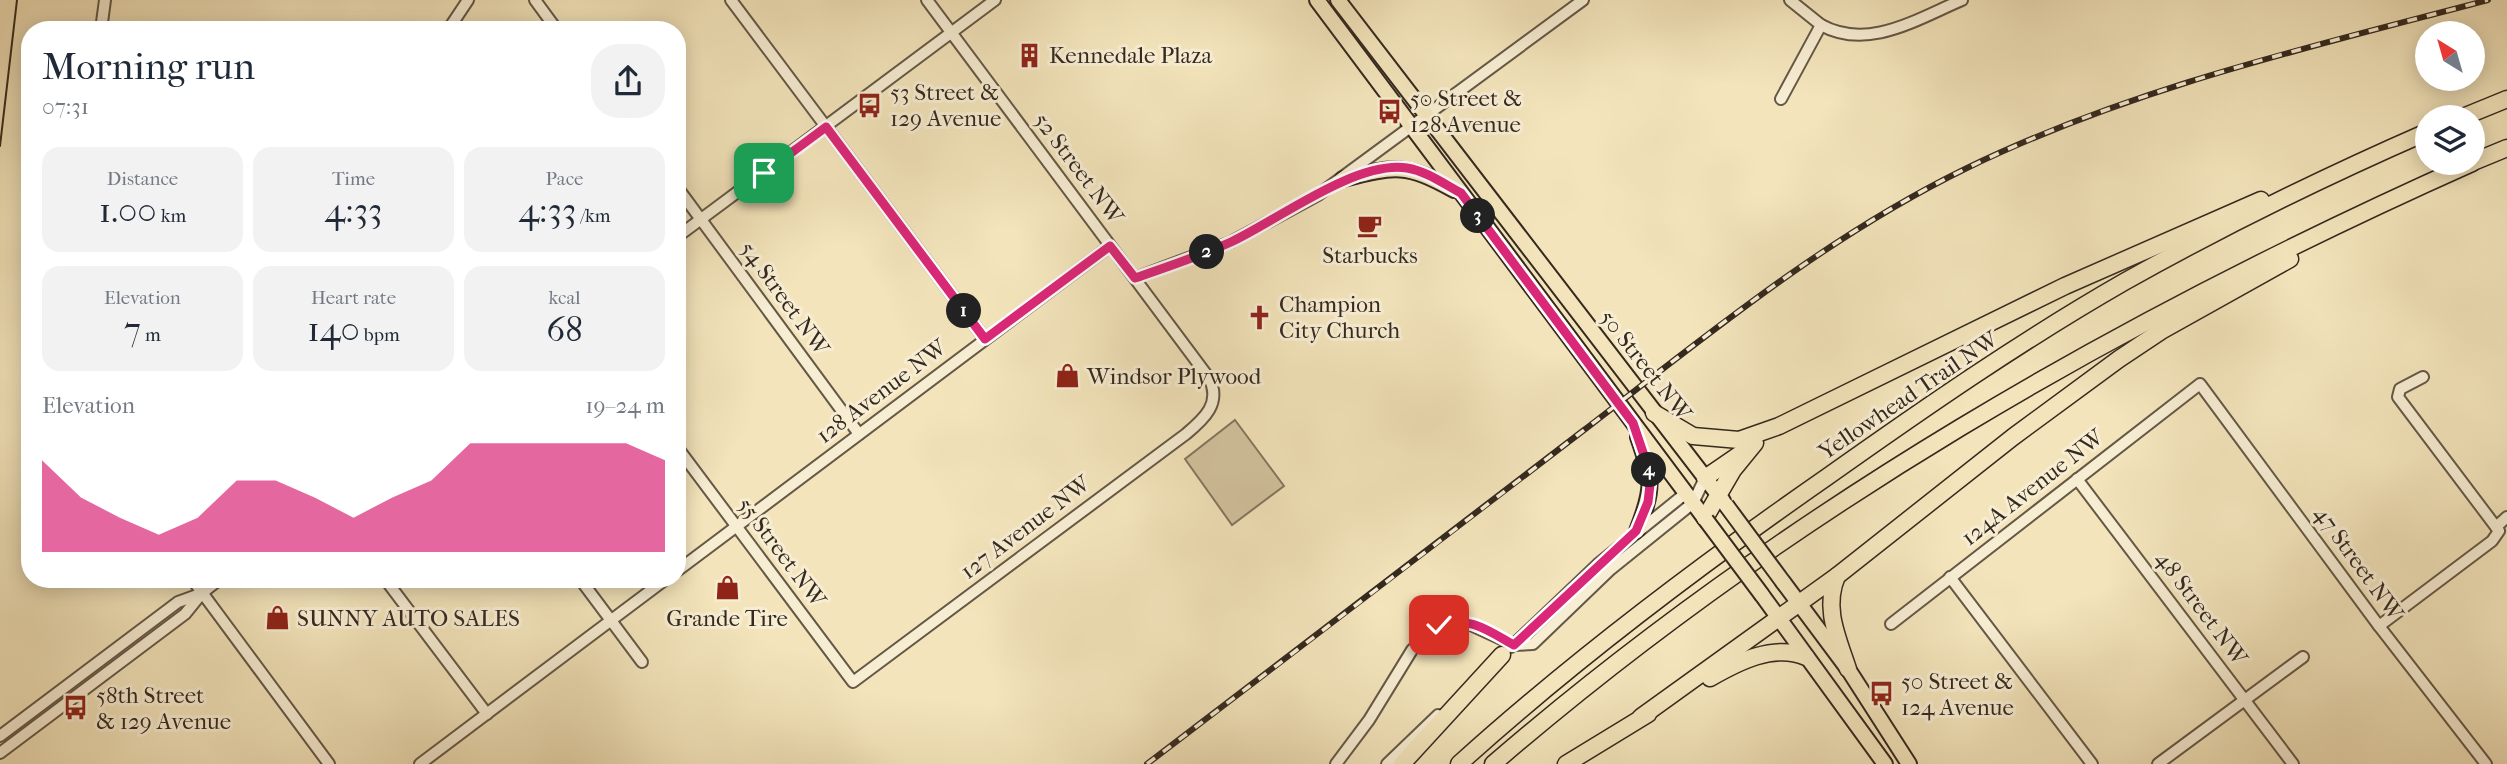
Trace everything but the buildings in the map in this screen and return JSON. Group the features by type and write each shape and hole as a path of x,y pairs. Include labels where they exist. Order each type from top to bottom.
{"highway":[{"path":"2485,108 2507,99"},
{"name":"Yellowhead Trail NW","path":"1459,764 1623,625 1907,421 2123,283 2216,233 2415,137"},
{"path":"2485,157 2507,148"},
{"path":"1654,412 1693,436 1739,440 1779,426 2065,286 2231,211 2371,157"},
{"path":"1493,764 1613,664 1846,497 2068,362 2236,273 2445,175"},
{"path":"1566,764 1641,717 1779,620 2109,366 2161,331 2304,251 2350,218"},
{"path":"1705,478 1779,426"},
{"path":"1705,519 1722,499 1755,443"},
{"path":"1837,576 1831,608 1848,669"},
{"path":"1402,764 1508,650"},
{"path":"1641,717 1750,659 1783,652 1806,657"}],"main road":[{"name":"50 Street NW","path":"1317,0 1690,498 1885,764"},
{"name":"50 Street NW","path":"1338,0 1722,499 1848,669 1909,764"},
{"path":"1343,179 1388,168 1407,168 1461,193"},
{"path":"1633,423 1651,476 1648,502 1636,531"},
{"path":"1690,498 1705,478"}],"street":[{"path":"102,21 104,0"},
{"path":"454,21 467,0"},
{"path":"535,0 550,21"},
{"path":"731,0 985,339"},
{"name":"52 Street NW","path":"927,0 1209,378 1214,399"},
{"path":"686,230 995,0"},
{"path":"1135,278 1231,242 1296,208 1343,179 1583,0"},
{"path":"1790,0 1821,24 1845,35 1875,35 1962,0"},
{"path":"1782,99 1821,24"},
{"name":"54 Street NW","path":"686,199 859,433"},
{"name":"128 Avenue NW","path":"686,564 1110,246"},
{"path":"2379,626 2492,541 2499,531 2398,397 2400,389 2423,377"},
{"name":"124A Avenue NW","path":"1891,624 2200,384"},
{"name":"47 Street NW","path":"2200,384 2379,626 2486,764"},
{"name":"127 Avenue NW","path":"853,682 1186,434 1206,416 1214,399"},
{"name":"55 Street NW","path":"686,459 853,682"},
{"name":"48 Street NW","path":"2077,478 2293,764"},
{"path":"1387,764 1636,531 1690,498"},
{"path":"1336,764 1369,720 1412,650 1434,628 1456,621 1470,622 1508,650 1528,646 1538,640 1690,498"},
{"path":"2496,527 2507,517"},
{"path":"1950,577 2092,764"},
{"path":"198,588 329,764"},
{"path":"0,752 185,614 208,588"},
{"path":"392,588 487,714"},
{"path":"587,588 642,662"},
{"path":"420,764 654,588"},
{"path":"0,736 178,602 202,593"},
{"path":"2158,764 2303,657"}],"shaded area":[{"path":"1235,420 1284,486 1232,525 1185,459"}],"tram line":[{"path":"0,146 17,0"}],"railway":[{"path":"1147,764 1722,324 1816,257 1914,196 2028,140 2156,92 2288,53 2488,0"}],"place":[{"name":"Kennedale Plaza","path":"1029,55"},
{"name":"53 Street & 129 Avenue","path":"870,105"},
{"name":"50 Street & 128 Avenue","path":"1390,111"},
{"name":"Starbucks","path":"1370,225"},
{"name":"Champion City Church","path":"1259,317"},
{"name":"Windsor Plywood","path":"1067,376"},
{"name":"Grande Tire","path":"727,588"},
{"name":"SUNNY AUTO SALES","path":"277,618"},
{"name":"50 Street & 124 Avenue","path":"1881,694"},
{"name":"58th Street & 129 Avenue","path":"76,708"}],"route":[{"path":"764,173 826,127 985,339 1110,246 1135,278 1231,242 1296,208 1343,179 1388,168 1407,168 1461,193 1633,423 1651,476 1648,502 1636,531 1514,645 1470,622 1456,621 1439,625"}]}
